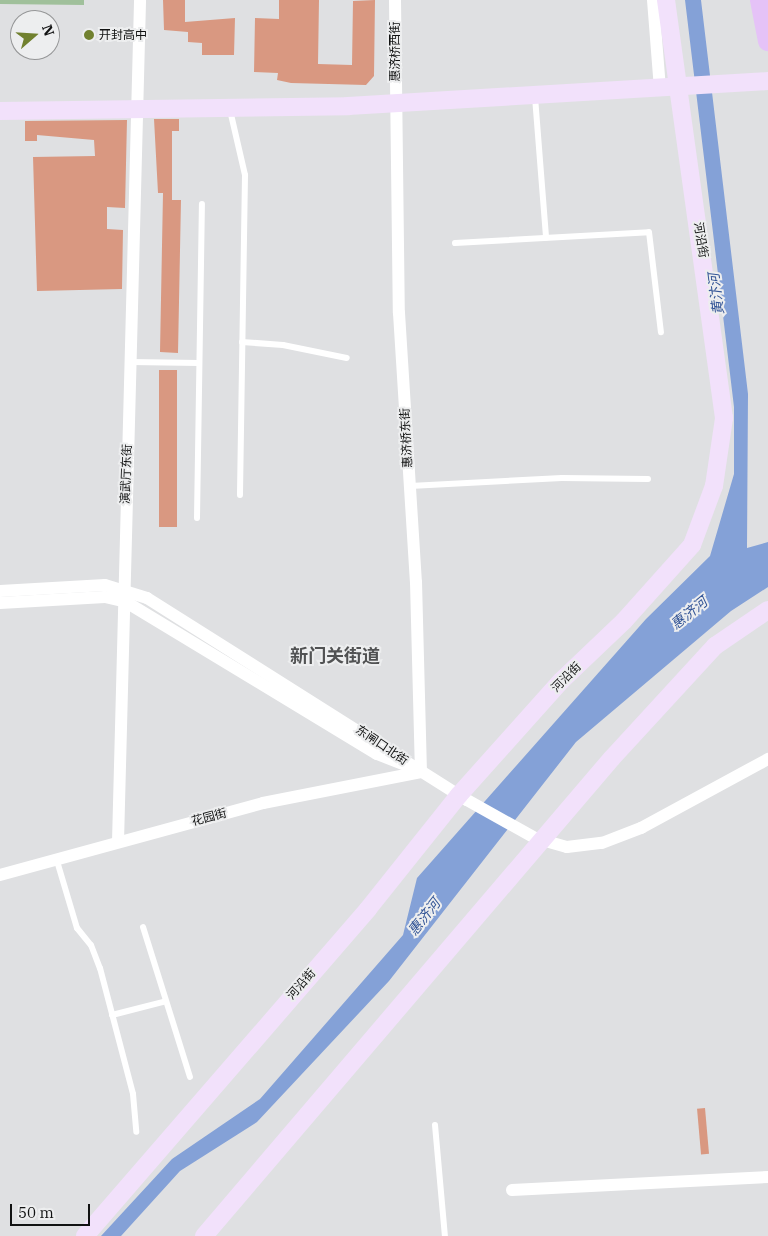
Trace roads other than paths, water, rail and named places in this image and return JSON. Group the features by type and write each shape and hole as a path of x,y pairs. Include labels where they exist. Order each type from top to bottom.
{"main road":[{"path":"760,0 768,41"}],"street":[{"name":"演武厅东街","path":"118,842 123,595 139,107 140,0"},
{"name":"惠济桥西街","path":"395,0 396,104"},
{"path":"652,0 674,87"},
{"name":"河沿街","path":"85,1236 368,909 561,681 670,572 692,545 705,516 722,449 722,382 674,87 666,0"},
{"path":"0,111 139,107 396,104 535,97 768,81"},
{"name":"惠济桥东街","path":"396,104 399,313 409,486 421,772"},
{"name":"东闸口北街","path":"0,591 105,585 377,754 421,772 521,831 542,840 582,847 614,840 768,758"},
{"name":"东闸口北街","path":"0,603 123,595"},
{"path":"204,1236 542,840 715,646 768,610"},
{"name":"花园街","path":"0,875 57,861 118,842 263,803 421,772"},
{"path":"512,1190 768,1176"}],"lane":[{"path":"535,97 546,238"},
{"path":"229,106 245,175 240,495"},
{"path":"197,518 202,204"},
{"path":"455,243 649,232 661,332"},
{"path":"242,342 283,345 347,358"},
{"path":"131,362 200,363"},
{"path":"409,486 562,478 648,479"},
{"path":"57,861 77,928 94,951 133,1094 136,1132"},
{"path":"143,927 163,1002 190,1078"},
{"path":"112,1015 163,1002"},
{"path":"435,1124 445,1236"}],"water":[{"name":"惠济河","path":"685,0 701,0 748,394 747,548 768,542 768,587 731,611 576,742 389,981 257,1122 180,1171 121,1236 101,1236 172,1159 260,1099 403,935 417,878 646,619 710,556 734,474 734,407"}],"place":[{"name":"开封高中","path":"89,35"}],"district":[{"name":"新门关街道","path":"335,656"}],"water label":[{"name":"黄汴河","path":"716,294"}]}
